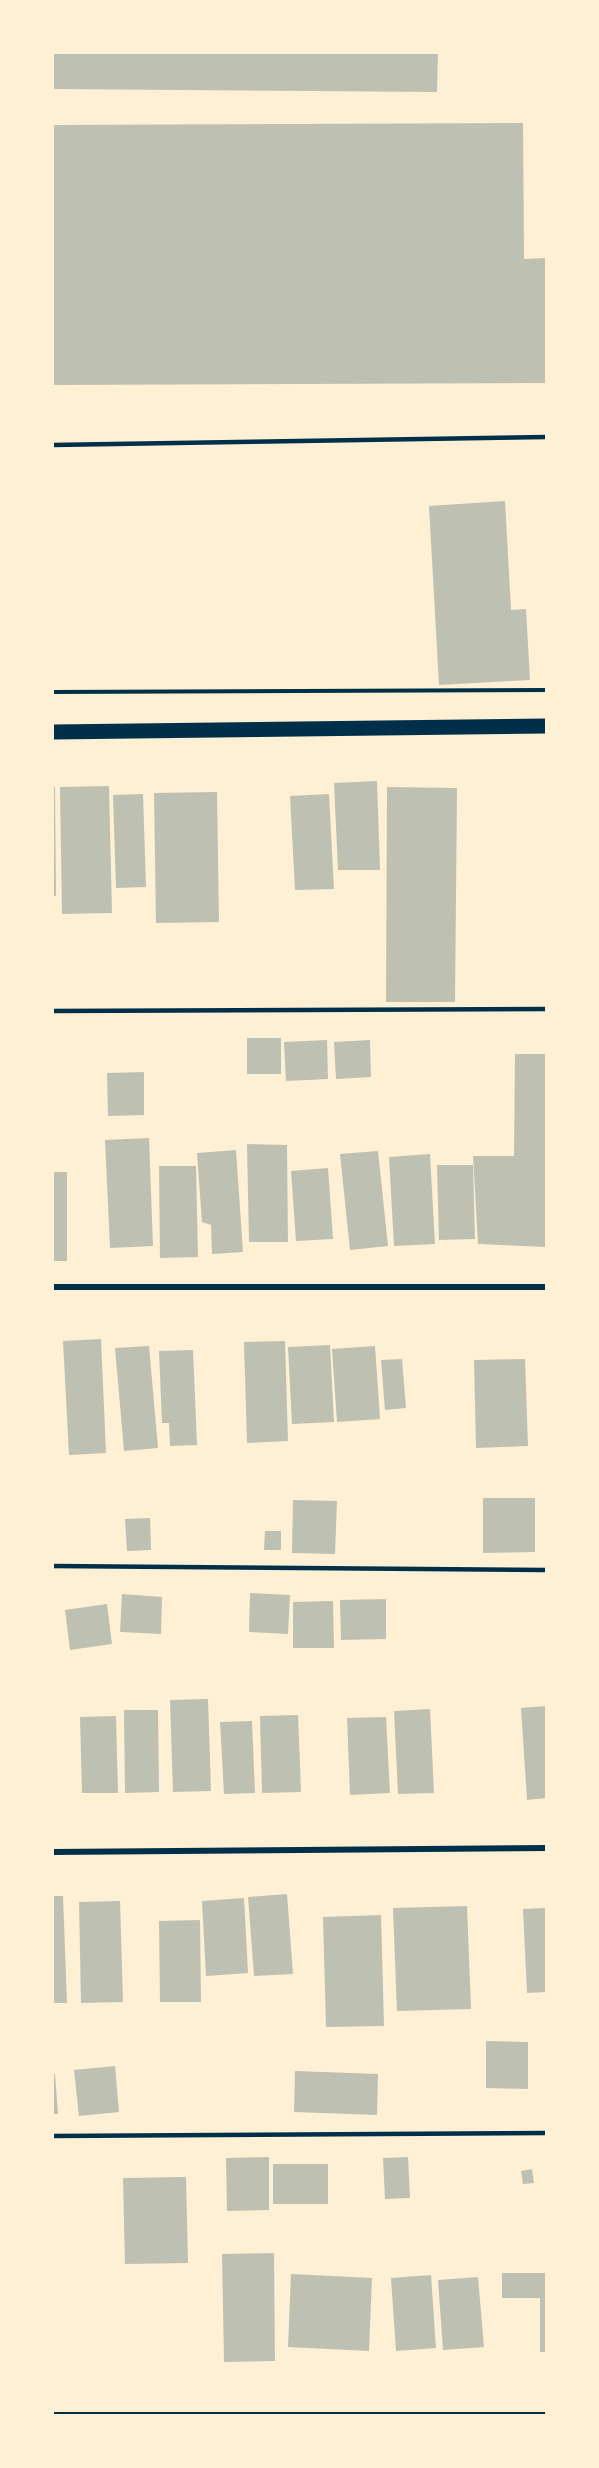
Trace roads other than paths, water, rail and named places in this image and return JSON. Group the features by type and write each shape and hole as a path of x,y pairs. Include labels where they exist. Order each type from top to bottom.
{"main road":[{"path":"52,732 546,726"}],"street":[{"path":"52,1287 546,1287"},
{"path":"52,1852 546,1848"},
{"path":"52,2415 546,2415"}],"lane":[{"path":"52,446 546,436"},
{"path":"52,1011 546,1009"},
{"path":"52,1566 546,1570"},
{"path":"52,2136 546,2133"}]}
